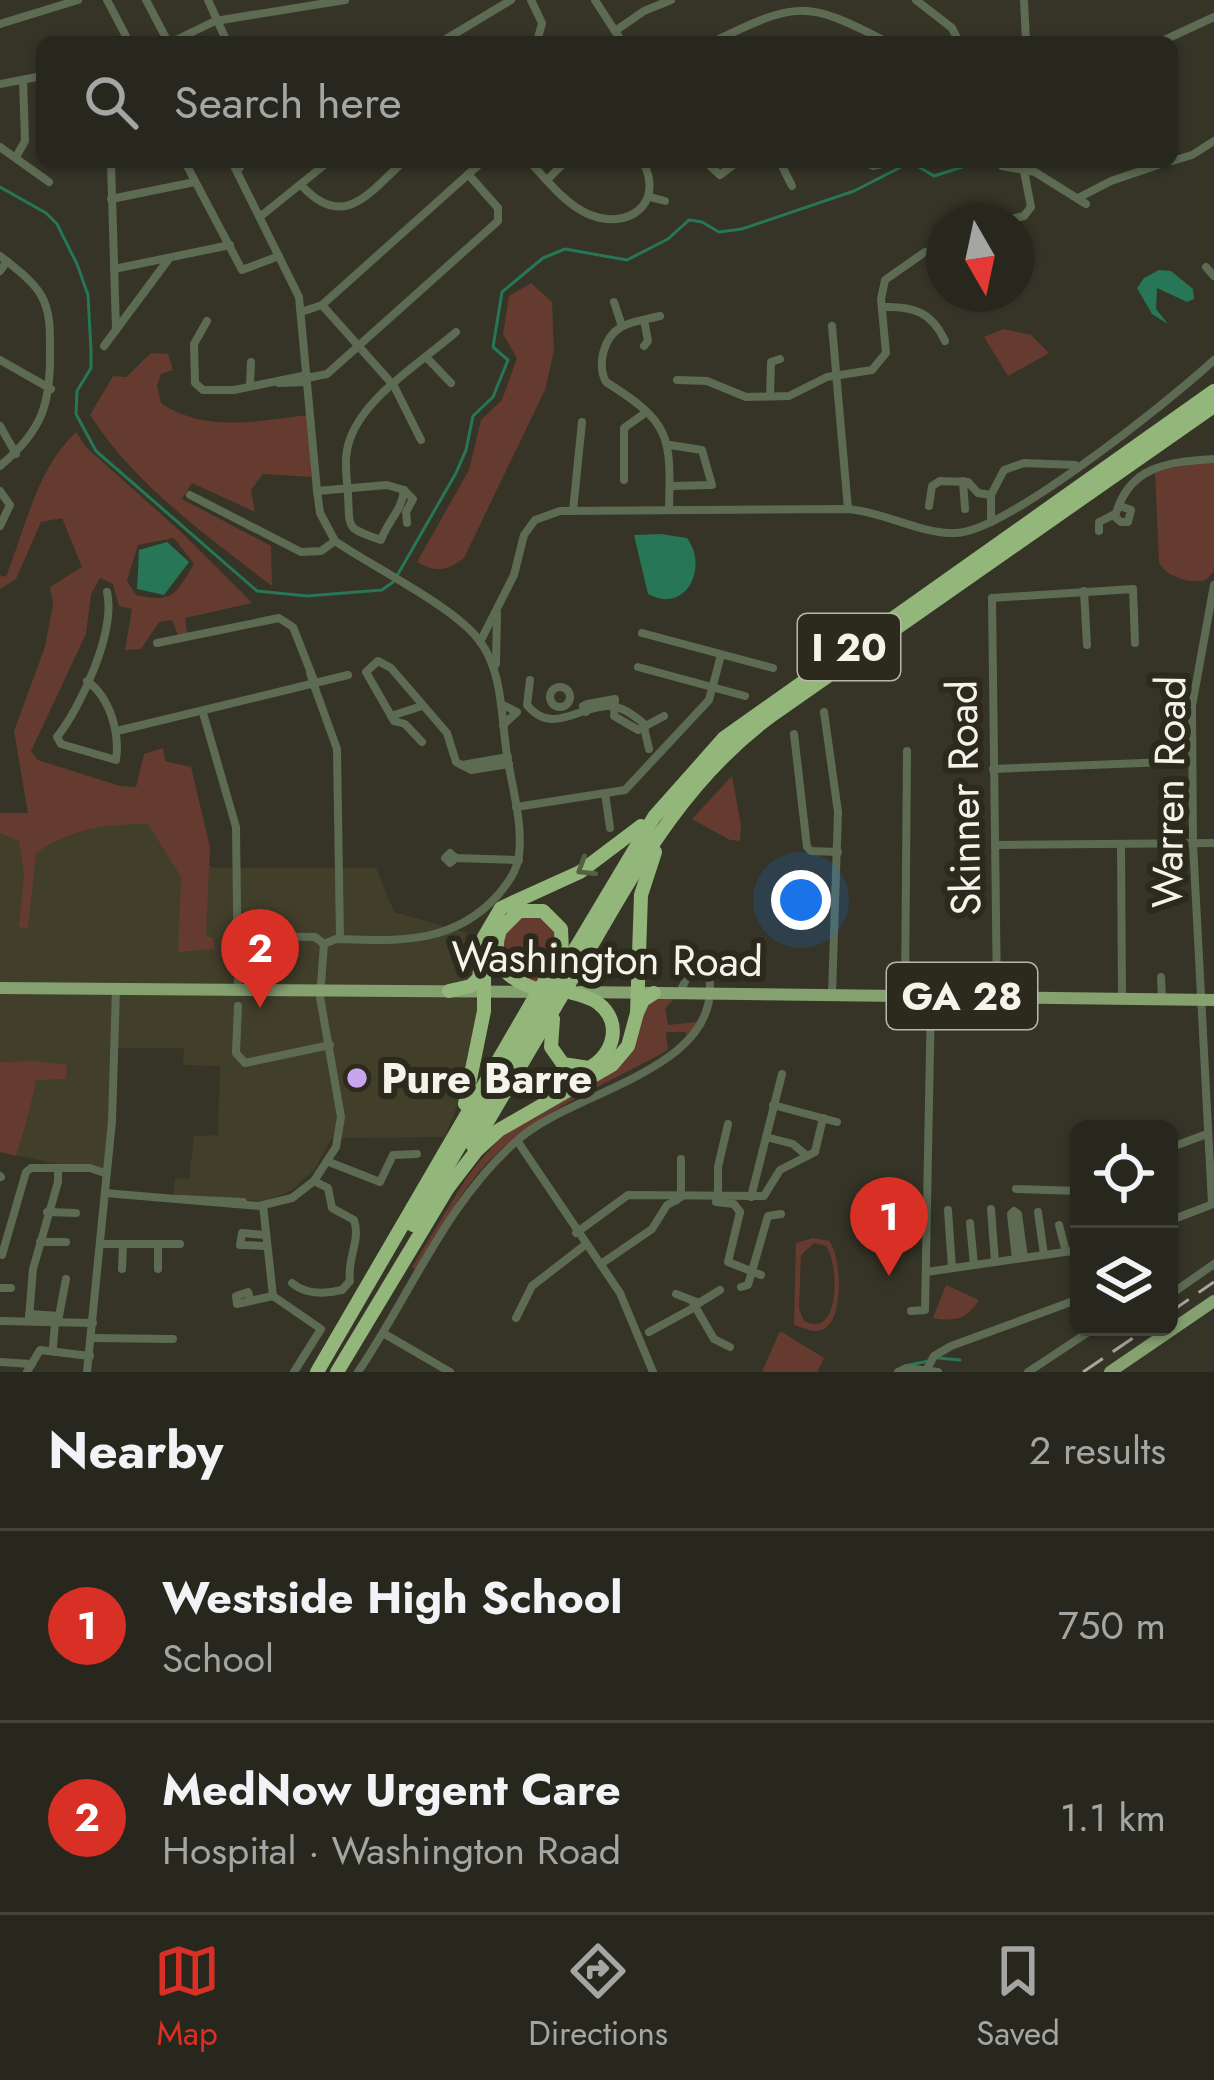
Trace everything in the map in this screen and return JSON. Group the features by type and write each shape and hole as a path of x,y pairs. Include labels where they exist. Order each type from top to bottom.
{"highway":[{"name":"I 20","path":"338,1372 448,1189 644,832 674,792 753,715 1214,391"},
{"name":"I 20","path":"320,1372 555,992 663,825 694,786 747,734 1214,406"},
{"path":"448,1189 499,1130 621,1057 637,1013 640,895 650,863 687,805 747,734"},
{"path":"449,991 470,986 479,978 484,937 506,904 589,866 628,838 674,792"},
{"path":"555,992 512,980 497,958 500,930 519,911 543,911 561,929 563,948 555,992 550,1032 554,1054 573,1068 597,1064 612,1044 612,1022 598,1003 555,992"},
{"path":"450,1141 469,1090 484,991 484,937"},
{"path":"320,1372 450,1141 555,992"},
{"path":"637,1013 643,1000 654,993"}],"main road":[{"name":"Washington Road","path":"0,988 1207,1000"},
{"path":"1110,1372 1214,1305"},
{"path":"1122,1372 1214,1305"}],"street":[{"path":"0,24 54,3 78,0"},
{"path":"107,0 126,36"},
{"path":"146,0 167,36"},
{"path":"208,0 224,36"},
{"path":"183,36 215,21 345,0"},
{"path":"451,36 511,0"},
{"path":"531,0 542,23 539,36"},
{"path":"595,0 617,36"},
{"path":"614,31 671,0"},
{"path":"916,0 956,36"},
{"path":"1024,0 1026,36"},
{"path":"725,36 806,2 850,14 879,36"},
{"path":"1173,36 1214,17"},
{"path":"0,84 36,77"},
{"path":"16,158 25,141 22,80"},
{"path":"1178,159 1214,141"},
{"path":"0,148 49,182"},
{"path":"111,168 116,330"},
{"path":"188,168 242,269 280,256"},
{"path":"235,168 295,284 320,513 335,541 461,620 480,642 498,684"},
{"path":"261,216 322,168"},
{"path":"302,186 315,200 331,207 352,206 396,168"},
{"path":"301,313 322,304 474,168"},
{"path":"536,168 584,213 612,220 631,217 650,197 645,168"},
{"path":"547,180 559,168"},
{"path":"783,168 792,185"},
{"path":"1011,168 1050,179 1082,201 1111,181 1149,168"},
{"path":"1024,171 1031,204"},
{"path":"207,321 194,344 195,383 203,390 327,374 498,221 498,208 467,174"},
{"path":"111,199 195,182"},
{"path":"650,197 664,201"},
{"path":"114,269 230,245"},
{"path":"677,380 707,381 746,397 796,394 820,379 865,373 886,352 883,285 891,274 926,252"},
{"path":"0,271 3,258 40,292 50,318 51,390 31,438 0,466"},
{"path":"104,346 169,258"},
{"path":"1206,267 1214,276"},
{"path":"614,302 622,326"},
{"path":"322,304 394,386 422,440"},
{"path":"883,307 918,309 945,341"},
{"path":"660,316 622,326 603,354 602,374 663,429 670,445 670,510"},
{"path":"644,320 648,341 644,346"},
{"path":"832,326 848,508"},
{"path":"404,490 403,505 389,519 381,540 347,523 345,465 351,436 382,395 456,332"},
{"path":"427,358 451,383"},
{"path":"770,396 771,362 780,359"},
{"path":"0,360 51,390"},
{"path":"480,642 514,575 529,527 543,515 848,508 951,533 991,524 1160,406 1214,360"},
{"path":"250,386 251,362"},
{"path":"624,480 624,428 645,412"},
{"path":"572,511 583,422"},
{"path":"0,426 16,454"},
{"path":"670,445 702,450 712,484 670,486"},
{"path":"1100,531 1099,522 1117,510 1122,495 1150,470 1161,464 1214,459"},
{"path":"991,524 991,495 998,476 1014,465 1077,466"},
{"path":"929,506 935,482 963,481 978,494 991,495"},
{"path":"963,481 965,509"},
{"path":"317,491 387,485 404,490 413,499 406,512 407,523"},
{"path":"0,491 10,505 0,526"},
{"path":"190,495 301,552 321,551 335,541"},
{"name":"Warren Road","path":"1213,1204 1203,1042 1207,1000 1193,844 1192,706 1214,585"},
{"path":"1088,645 1084,592 1133,589 1136,643"},
{"path":"87,681 95,684 117,731 116,760 57,741 106,634 107,592"},
{"name":"Skinner Road","path":"998,997 992,598 1084,592"},
{"path":"324,944 340,939 419,940 453,930 507,885 519,860 498,684 497,611"},
{"path":"157,643 278,618 293,627 337,749 340,939"},
{"path":"642,633 773,668"},
{"path":"515,806 625,790 709,700 721,655"},
{"path":"422,742 391,716 366,672 378,661 391,668 447,733 460,765 471,770 508,760"},
{"path":"638,667 745,696"},
{"path":"117,731 348,675"},
{"path":"530,680 527,705 532,712"},
{"path":"500,703 517,712 557,720 586,712 583,706 587,704 615,699 614,716 638,730 664,716"},
{"path":"391,716 422,706"},
{"path":"557,720 562,707 569,718"},
{"path":"503,725 517,712"},
{"path":"824,712 838,812 832,994"},
{"path":"203,713 236,827 238,989"},
{"path":"646,727 649,749"},
{"path":"794,734 807,847 838,852"},
{"path":"905,995 908,751"},
{"path":"993,769 1192,761"},
{"path":"605,793 610,828"},
{"path":"995,845 1214,843"},
{"path":"1121,846 1122,998"},
{"path":"456,858 519,860"},
{"path":"238,936 315,937 324,944"},
{"path":"105,1192 261,1204 317,1176 328,1162 340,1117 320,990 324,944"},
{"path":"358,1372 474,1185 518,1142 687,1044 705,1022 710,977 700,972 685,975 680,993"},
{"path":"1161,976 1162,1000"},
{"path":"89,1372 116,989"},
{"path":"911,1311 925,1310 931,995"},
{"path":"238,1006 236,1053 245,1063 330,1045"},
{"path":"1203,1042 1214,1042"},
{"path":"757,1274 728,1262 782,1074"},
{"path":"773,1105 837,1122"},
{"path":"518,1142 573,1107"},
{"path":"576,1233 628,1195 764,1196 780,1170 814,1152 824,1118"},
{"path":"718,1197 718,1166 728,1124"},
{"path":"1178,1145 1208,1133"},
{"path":"530,1161 526,1148 533,1134"},
{"path":"765,1137 793,1144 807,1156"},
{"path":"518,1142 631,1315 653,1372"},
{"path":"328,1162 380,1182 393,1155 417,1154"},
{"path":"474,1185 508,1155 517,1154 545,1187"},
{"path":"681,1159 681,1197"},
{"path":"2,1256 31,1168 90,1168 106,1174"},
{"path":"58,1169 29,1316 59,1316 66,1279"},
{"path":"292,1283 300,1290 324,1293 342,1290 350,1281 348,1263 358,1232 354,1220 332,1208 328,1188 317,1176"},
{"path":"1016,1189 1070,1190"},
{"path":"601,1264 652,1228 675,1200 726,1202 740,1212"},
{"path":"261,1204 273,1296"},
{"path":"1178,1218 1213,1204"},
{"path":"991,1209 995,1262"},
{"path":"948,1210 952,1268"},
{"path":"1014,1211 1018,1214 1020,1258 1011,1214 1014,1211"},
{"path":"47,1212 76,1213"},
{"path":"1038,1212 1043,1256"},
{"path":"741,1287 748,1286 757,1274 768,1216 781,1214"},
{"path":"970,1223 974,1265"},
{"path":"1059,1225 1066,1252"},
{"path":"40,1242 66,1243"},
{"path":"101,1244 180,1244"},
{"path":"122,1269 123,1244"},
{"path":"158,1244 158,1269"},
{"path":"515,1318 532,1286 585,1245"},
{"path":"926,1272 1070,1251"},
{"path":"1178,1289 1214,1264"},
{"path":"649,1332 720,1290"},
{"path":"676,1294 694,1305 714,1339 730,1348"},
{"path":"250,1298 273,1296 321,1330 294,1372"},
{"path":"898,1372 1070,1303"},
{"path":"0,1321 93,1323"},
{"path":"53,1347 55,1322"},
{"path":"383,1333 449,1372"},
{"path":"1028,1372 1082,1336"},
{"path":"92,1338 172,1339"},
{"path":"0,1363 26,1368 40,1350 90,1356"},
{"path":"931,1362 938,1372"}],"shaded area":[{"path":"1159,270 1171,271 1193,289 1194,299 1187,302 1157,288 1156,309 1168,324 1152,314 1137,288"},
{"path":"531,283 552,302 554,351 545,390 464,558 447,568 430,568 417,562 469,470 481,420 502,400 517,358 503,334 509,296"},
{"path":"1004,329 1031,335 1049,353 1008,376 984,337"},
{"path":"151,353 168,354 173,370 161,374 157,386 161,403 178,413 214,422 309,415 311,477 263,474 251,490 255,512 192,483 182,499 271,546 272,586 150,487 90,415 113,376 126,377"},
{"path":"76,432 86,447 252,603 185,618 187,633 178,635 172,620 159,622 141,649 125,650 132,609 119,606 113,584 100,578 91,594 86,634 31,751 38,760 120,786 136,787 144,754 163,748 165,761 191,767 210,847 206,936 213,938 215,949 178,952 181,877 148,824 89,830 36,853 28,928 19,927 24,874 19,841 0,833 0,813 28,813 14,731 45,647 53,604 50,587 82,567 62,518 41,522 16,579 0,589 0,575 6,577 34,500 62,447","holes":["174,538 194,564 177,590 166,597 136,595 127,581 138,545"]},
{"path":"1214,459 1214,571 1206,580 1186,580 1168,573 1159,563 1155,472"},
{"path":"634,535 687,538 696,562 690,585 673,598 648,594"},
{"path":"167,542 189,562 164,595 137,589 139,550"},
{"path":"732,776 741,826 740,841 692,819"},
{"path":"0,815 155,824 213,868 376,868 394,912 465,932 469,997 482,1002 468,1078 445,1137 332,1138 314,1170 291,1191 265,1201 173,1196 175,1178 189,1179 194,1136 218,1135 220,1066 183,1065 184,1048 117,1048 106,1174 0,1152"},
{"path":"522,913 551,919 559,948 539,983 510,969 501,949 500,939"},
{"path":"652,999 674,999 665,1008 668,1025 697,1025 686,1036 686,1032 666,1032 668,1050 550,1113 507,1144 467,1187 418,1271 412,1267 484,1156 502,1136 617,1064 641,1009"},
{"path":"0,1062 67,1065 66,1079 36,1080 16,1156 0,1152"},
{"path":"813,1238 829,1241 833,1249 839,1274 838,1303 829,1325 821,1330 794,1325 796,1243","holes":["814,1243 826,1246 834,1297 825,1320 816,1324 804,1321 799,1309 801,1255"]},
{"path":"946,1285 979,1300 960,1318 933,1318"},
{"path":"780,1331 824,1358 817,1372 762,1372"}],"waterway":[{"path":"398,574 456,473 473,416 493,397 508,360 493,347 502,292 543,258 565,249 627,260 668,239 689,220 719,232 742,229 854,191 899,168"},
{"path":"921,168 934,176 959,168"},
{"path":"0,187 46,213 57,224 77,264 88,295 91,368 77,391 76,414 96,451 257,591 307,596 382,590 393,582"},
{"path":"938,1358 960,1360"},
{"path":"909,1365 929,1361"}],"railway":[{"path":"1178,1307 1214,1282"},
{"path":"1083,1372 1136,1336"}],"place":[{"name":"MedNow Urgent Care","path":"260,1008"},
{"name":"Pure Barre","path":"357,1078"},
{"name":"Westside High School","path":"889,1276"}]}
